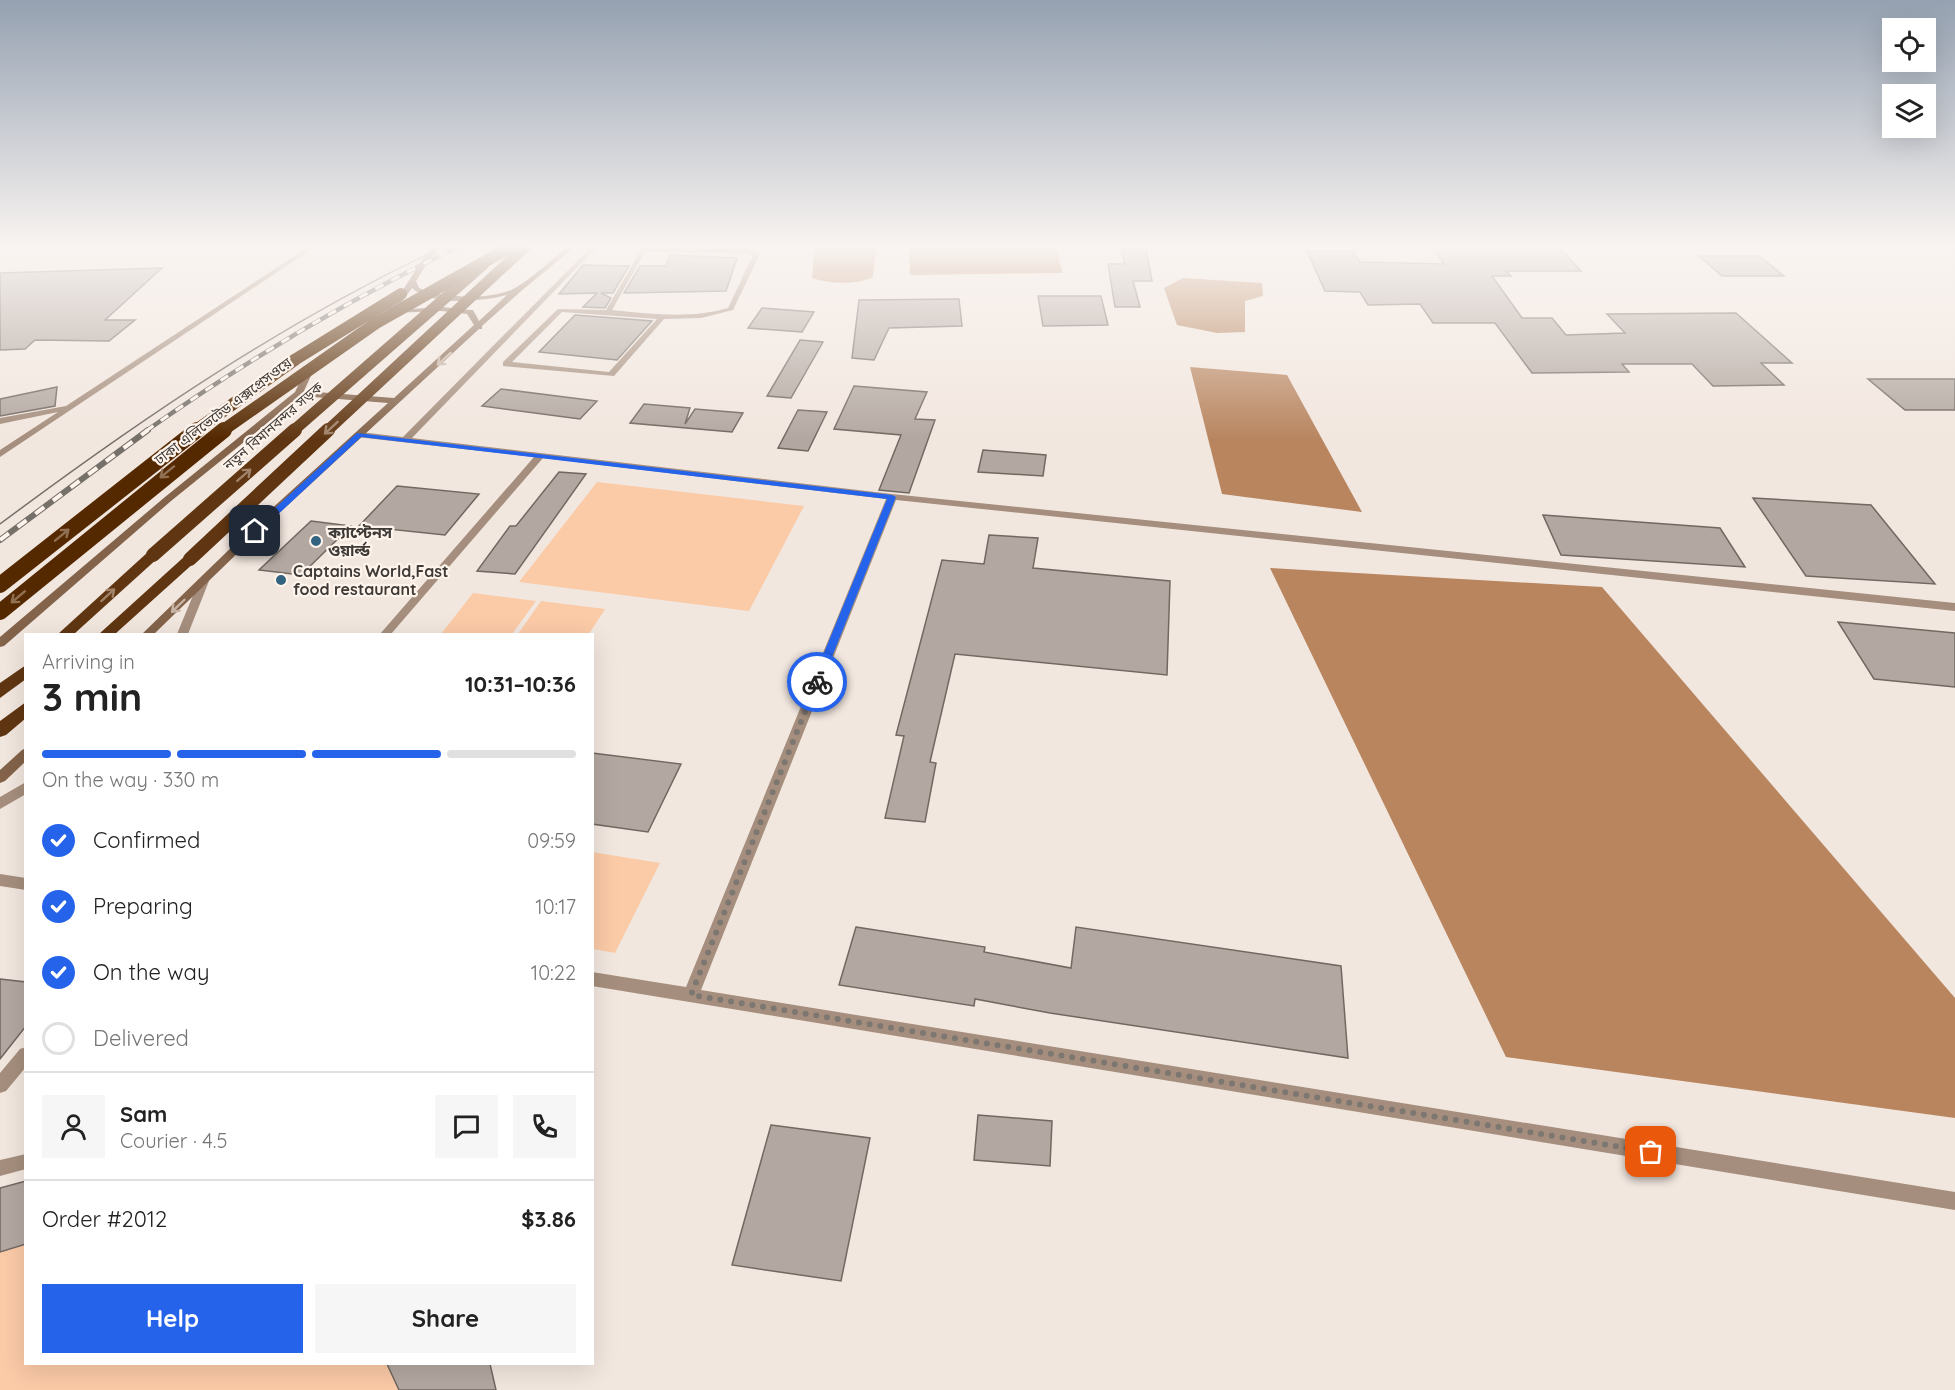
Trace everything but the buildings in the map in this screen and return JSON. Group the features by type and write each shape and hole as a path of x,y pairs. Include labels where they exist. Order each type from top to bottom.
{"highway":[{"name":"ঢাকা এলিভেটেড এক্সপ্রেসওয়ে","path":"0,585 201,426 374,310"},
{"name":"ঢাকা এলিভেটেড এক্সপ্রেসওয়ে","path":"0,612 198,447 273,392 397,310"},
{"name":"নতুন বিমানবন্দর সড়ক","path":"66,633 432,310"},
{"path":"107,633 457,310"},
{"path":"0,693 24,672"},
{"path":"0,731 24,710"}],"main road":[{"path":"0,643 168,499 299,393 306,374 317,361 391,310"},
{"path":"388,313 430,310"},
{"path":"450,310 470,312 479,327"},
{"path":"149,633 497,310"},
{"path":"299,393 397,401"},
{"path":"0,778 24,755"}],"street":[{"path":"0,454 217,310"},
{"path":"0,421 71,406"},
{"path":"360,435 892,497 1955,607"},
{"path":"387,633 541,455"},
{"path":"691,995 892,497"},
{"path":"182,633 204,581"},
{"path":"0,804 24,788"},
{"path":"0,880 24,884"},
{"path":"594,979 1955,1202"},
{"path":"0,1085 24,1056"}],"lane":[{"path":"406,439 532,310"},
{"path":"662,316 611,374 506,364 560,310 707,318 729,310"},
{"path":"0,1168 24,1162"}],"shaded area":[{"path":"1172,310 1245,310 1245,332 1217,333 1177,325"},
{"path":"1190,367 1287,375 1362,512 1222,494"},
{"path":"597,482 804,506 749,611 519,582"},
{"path":"1270,568 1602,587 1955,998 1955,1118 1506,1057"},
{"path":"473,593 536,601 513,633 442,633"},
{"path":"541,601 605,609 590,633 519,633"},
{"path":"594,852 660,863 615,953 594,949"},
{"path":"24,1181 24,1365 490,1365 496,1390 0,1390 0,1188"}],"tram line":[{"path":"0,524 161,409 321,310"}],"railway":[{"path":"146,431 222,379 337,310"},
{"path":"0,540 148,430"}],"way so far":[{"path":"817,682 691,995 1651,1152"}],"place":[{"name":"ক্যাপ্টেনস ওয়ার্ল্ড","path":"316,541"},
{"name":"Captains World,Fast food restaurant","path":"281,580"}],"route":[{"path":"255,531 360,435 892,497 817,682"}]}
